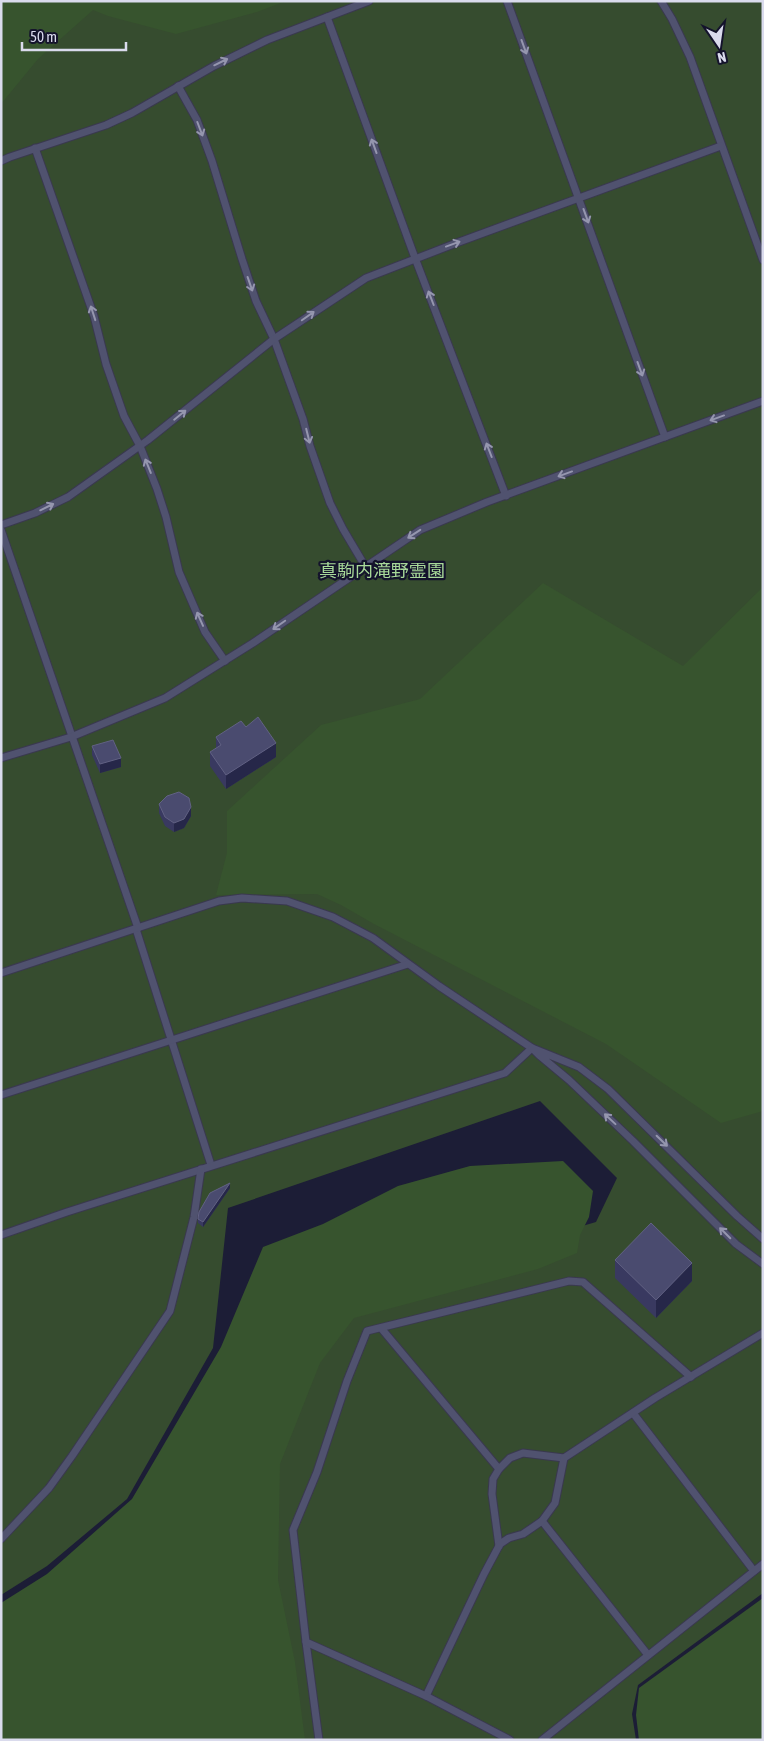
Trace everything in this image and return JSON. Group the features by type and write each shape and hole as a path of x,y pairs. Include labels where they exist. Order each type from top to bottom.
{"lane":[{"path":"1,161 106,125 132,113 214,66 268,40 369,1"},
{"path":"507,1 665,437"},
{"path":"661,1 690,57 763,260"},
{"path":"327,17 415,258 506,496"},
{"path":"178,86 197,120 212,161 250,284 274,339 303,419 310,446 330,503 365,566"},
{"path":"1,525 35,513 68,497 140,446 274,339 366,278 415,258 721,146"},
{"path":"35,148 94,316 106,364 124,416 140,446 166,517 179,572 205,632 225,661"},
{"path":"1,758 71,737 165,698 225,661 420,530 506,496 763,401"},
{"path":"1,530 137,928 212,1165"},
{"path":"1,973 219,901 242,898 288,901 333,917 372,938 532,1048 579,1067 608,1089 736,1216 763,1239"},
{"path":"1,1095 408,964"},
{"path":"1,1234 505,1072 532,1048"},
{"path":"532,1048 569,1080 633,1141 736,1244 763,1264"},
{"path":"1,1539 49,1488 170,1311 194,1217 201,1169"},
{"path":"319,1740 293,1530 317,1472 347,1381 367,1331 569,1281 583,1282 691,1377"},
{"path":"381,1328 499,1469"},
{"path":"499,1546 492,1494 493,1479 499,1469 510,1458 523,1453 564,1458 691,1377 762,1336"},
{"path":"633,1413 754,1571"},
{"path":"426,1696 499,1546 509,1538 523,1534 542,1521 555,1503 564,1458"},
{"path":"542,1521 648,1654"},
{"path":"542,1740 763,1564"},
{"path":"306,1642 426,1696 510,1740"}],"green space":[{"path":"1,1 286,1 257,12 176,34 108,16 93,10 38,59 1,104"},
{"name":"真駒内滝野霊園","path":"24,1 763,1 763,1593 638,1685 632,1714 636,1740 264,1740 267,1456 341,1307 514,1246 596,1222 617,1178 540,1101 228,1208 213,1348 127,1499 47,1566 1,1595 1,40"},
{"path":"543,583 683,666 763,587 763,1111 721,1123 606,1044 317,894 216,895 227,853 227,811 321,725 420,699"},
{"path":"563,1161 593,1191 589,1217 580,1235 577,1253 538,1269 354,1318 320,1363 280,1464 278,1580 295,1662 305,1740 1,1740 1,1603 47,1574 132,1499 221,1347 263,1247 323,1224 398,1186 470,1166"},
{"path":"763,1598 763,1740 639,1740 636,1715 639,1688"}],"building":[{"path":"258,717 276,743 226,775 210,752 221,745 216,737 241,721 246,727"},
{"path":"113,740 121,758 100,764 92,746"},
{"path":"179,792 189,798 191,807 184,819 174,823 165,817 159,804 167,796"},
{"path":"230,1183 203,1222 198,1219 199,1212 210,1193"},
{"path":"651,1223 692,1263 656,1300 615,1260"}]}
